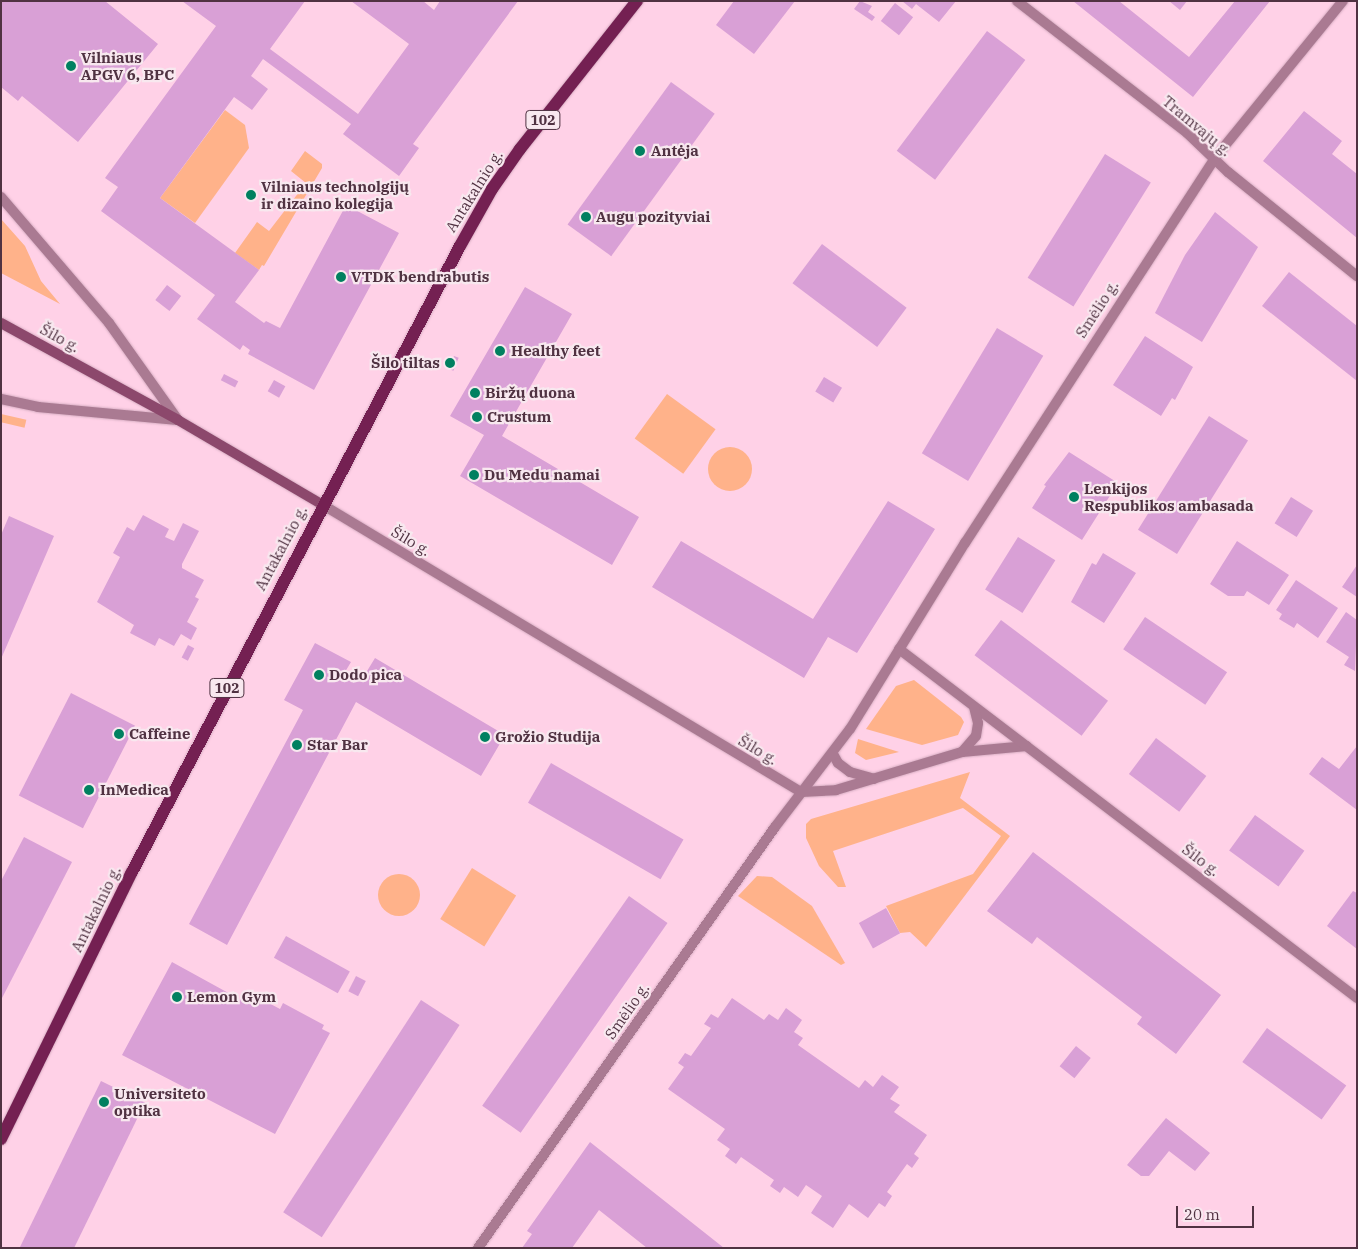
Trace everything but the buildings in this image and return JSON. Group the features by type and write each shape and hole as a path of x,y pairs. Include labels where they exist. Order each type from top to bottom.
{"main road":[{"name":"Antakalnio g.","path":"1,1139 132,872 322,505 492,189 637,1"},
{"name":"Šilo g.","path":"1,323 178,420 322,505"}],"street":[{"name":"Tramvajų g.","path":"1017,1 1187,133 1214,158 1357,276"},
{"name":"Smėlio g.","path":"899,649 1214,158 1342,1"},
{"path":"1,197 109,323 178,420"},
{"path":"1,399 38,407 178,420"},
{"name":"Šilo g.","path":"322,505 801,792"},
{"name":"Šilo g.","path":"899,649 1357,998"},
{"path":"801,792 832,754 899,649"},
{"path":"962,752 976,736 978,723 974,707"},
{"path":"801,792 836,790 962,752 1027,746"},
{"path":"832,754 838,763 850,772 875,779"},
{"name":"Smėlio g.","path":"478,1248 801,792"}],"shaded area":[{"path":"225,110 245,125 249,148 195,223 160,198"},
{"path":"305,151 322,164 322,168 264,266 262,265 259,270 235,253 257,222 269,231 306,183 291,171"},
{"path":"1,219 25,246 41,281 60,304 1,273"},
{"path":"667,394 716,429 683,474 635,438"},
{"path":"1,414 26,420 25,428 1,422"},
{"path":"726,447 734,447 746,453 752,469 746,485 734,491 726,491 714,485 708,473 708,465 714,453"},
{"path":"914,680 961,717 964,722 958,735 922,745 866,729 896,686"},
{"path":"858,739 899,752 866,760 855,753"},
{"path":"970,772 960,798 1010,836 926,947 910,932 900,933 886,906 973,874 1001,836 963,808 833,851 846,887 838,887 819,866 806,838 806,824 811,819"},
{"path":"472,868 516,896 484,946 440,919"},
{"path":"403,874 411,877 417,883 420,895 417,907 411,913 395,916 387,913 381,907 378,891 381,883 387,877"},
{"path":"757,876 772,877 812,906 845,963 841,965 738,896"}],"place":[{"name":"Vilniaus APGV 6, BPC","path":"71,66"},
{"name":"Antėja","path":"640,151"},
{"name":"Vilniaus technolgijų ir dizaino kolegija","path":"251,195"},
{"name":"Augu pozityviai","path":"586,217"},
{"name":"VTDK bendrabutis","path":"341,277"},
{"name":"Healthy feet","path":"500,351"},
{"name":"Šilo tiltas","path":"450,363"},
{"name":"Biržų duona","path":"475,393"},
{"name":"Crustum","path":"477,417"},
{"name":"Du Medu namai","path":"474,475"},
{"name":"Lenkijos Respublikos ambasada","path":"1074,497"},
{"name":"Dodo pica","path":"319,675"},
{"name":"Caffeine","path":"119,734"},
{"name":"Grožio Studija","path":"485,737"},
{"name":"Star Bar","path":"297,745"},
{"name":"InMedica","path":"89,790"},
{"name":"Lemon Gym","path":"177,997"},
{"name":"Universiteto optika","path":"104,1102"}]}
